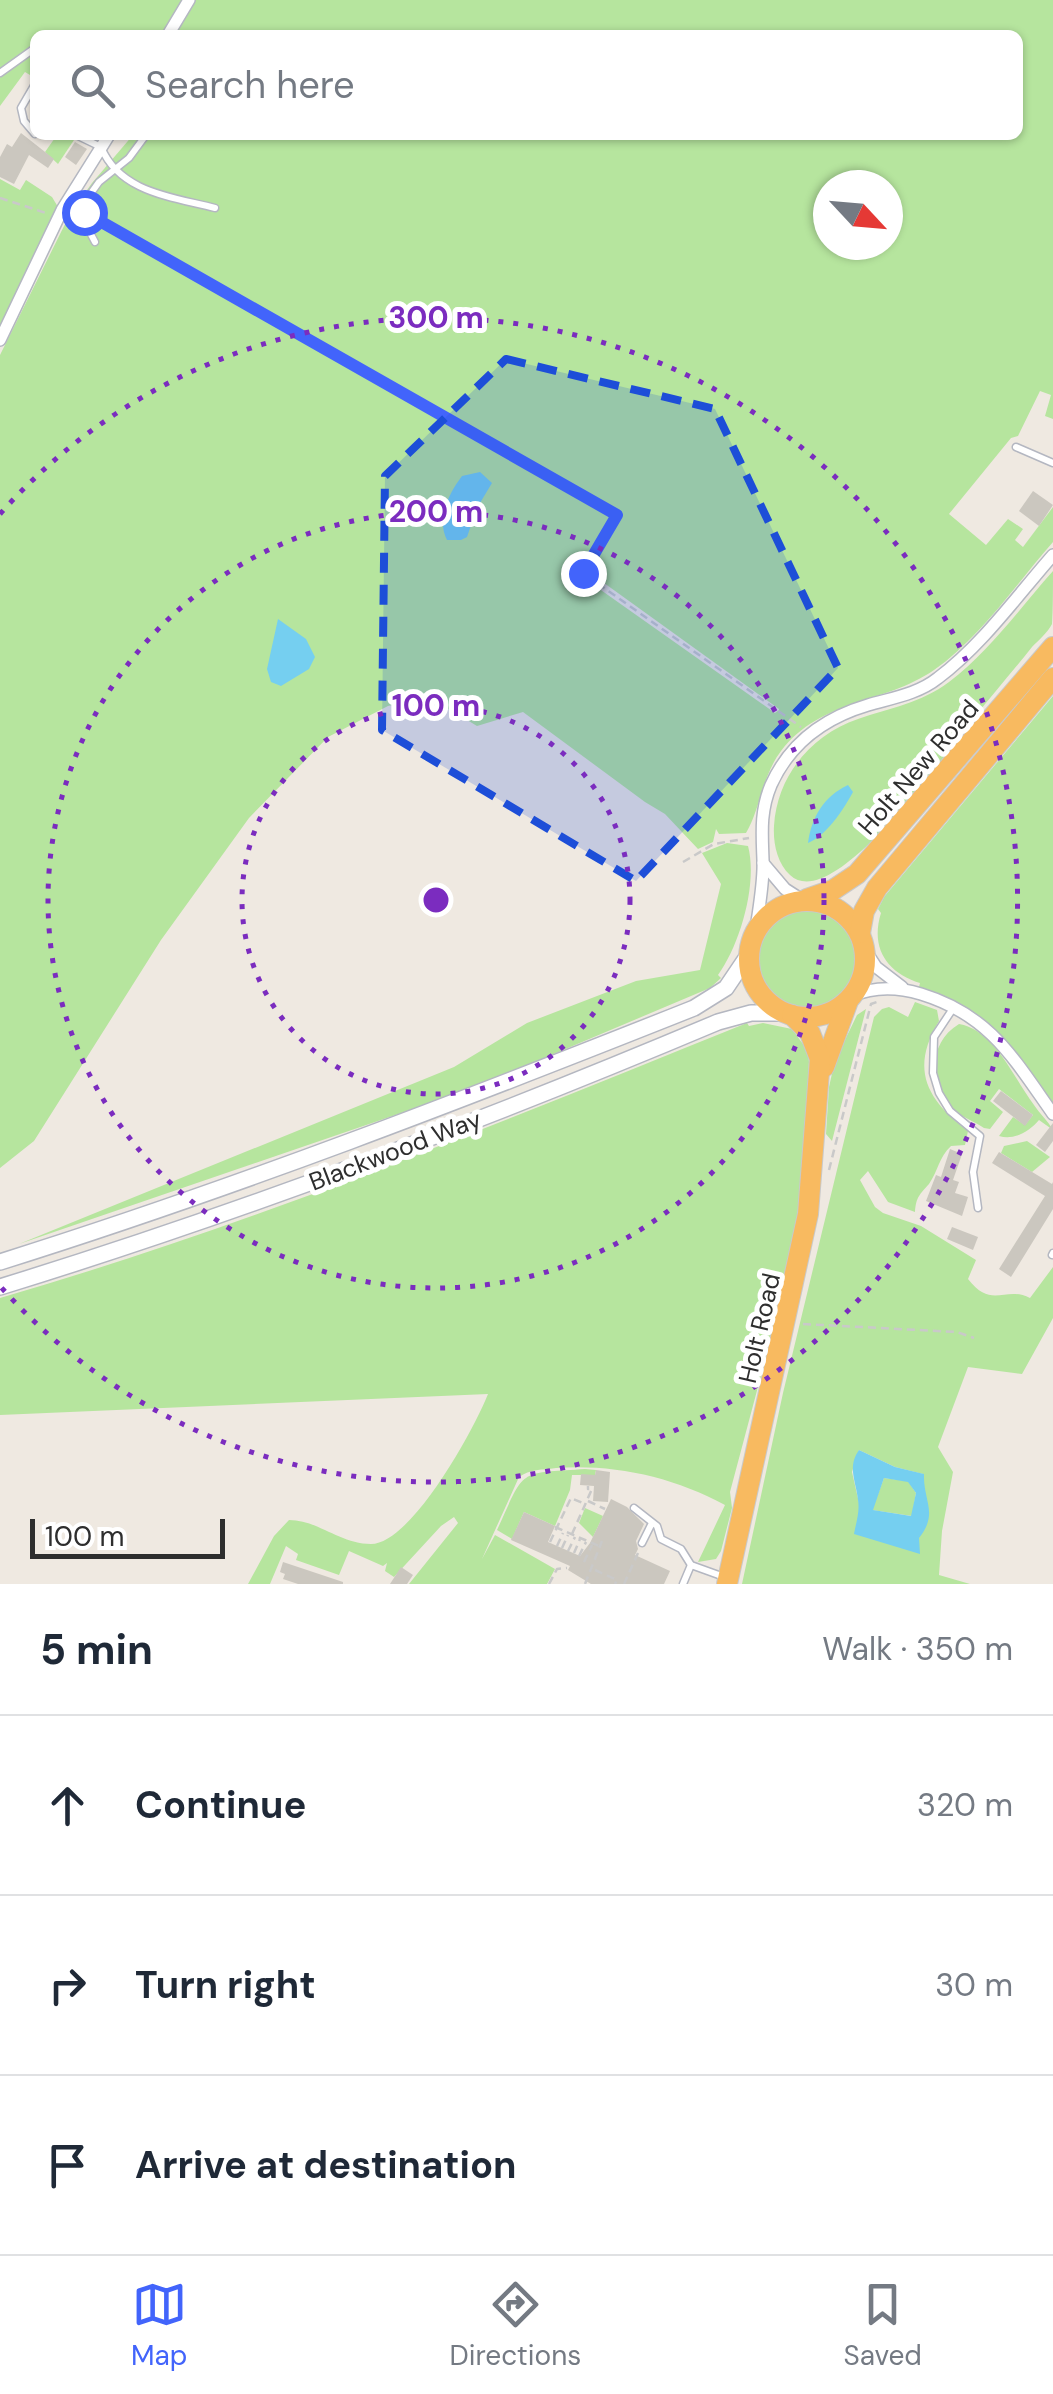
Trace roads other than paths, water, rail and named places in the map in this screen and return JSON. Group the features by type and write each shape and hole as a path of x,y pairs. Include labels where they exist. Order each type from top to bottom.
{"highway":[{"name":"Holt New Road","path":"804,900 833,890 857,874 1053,646"},
{"name":"Holt New Road","path":"862,942 864,911 877,888 1053,678"},
{"path":"804,900 838,909 862,942 864,968 850,998 827,1014 813,1017 789,1014 773,1006 756,987 749,954 756,929 780,906 804,900"},
{"name":"Holt Road","path":"727,1581 808,1214 821,1079 850,998"},
{"name":"Holt Road","path":"789,1014 814,1042 821,1079"}],"street":[{"path":"171,30 189,0"},
{"path":"0,340 60,214 106,140"},
{"path":"756,929 764,806 785,760 810,733 838,716 899,698 936,680 1053,555"},
{"path":"763,863 785,889 804,900"},
{"path":"862,942 884,976 906,990 954,1006 997,1038 1053,1114"},
{"name":"Blackwood Way","path":"0,1262 209,1193 430,1113 694,1008 726,988 749,954"},
{"path":"850,998 879,988 906,990"},
{"name":"Blackwood Way","path":"0,1287 420,1142 718,1022 751,1012 789,1014"}],"lane":[{"path":"0,73 30,52"},
{"path":"30,91 22,108 30,128"},
{"path":"22,108 30,112"},
{"path":"86,140 101,147 106,159 137,188 215,208"},
{"path":"95,242 84,203 99,182 142,140"},
{"path":"1016,447 1053,462"},
{"path":"954,1006 934,1037 933,1073 950,1111 980,1136 974,1172 978,1208"},
{"path":"634,1508 657,1526 662,1540 681,1549 691,1565 727,1581"},
{"path":"642,1543 652,1523"},
{"path":"683,1584 691,1565"}],"water":[{"path":"480,472 492,483 477,508 467,537 447,540 443,515 449,498 462,476"},
{"path":"278,619 306,639 315,657 309,669 281,686 271,682 267,669"},
{"path":"848,785 853,792 839,814 808,843 820,809"},
{"path":"859,1450 895,1467 924,1474 929,1514 919,1538 920,1554 854,1534 858,1508 855,1456","holes":["884,1478 908,1482 916,1493 911,1516 873,1510"]}]}
